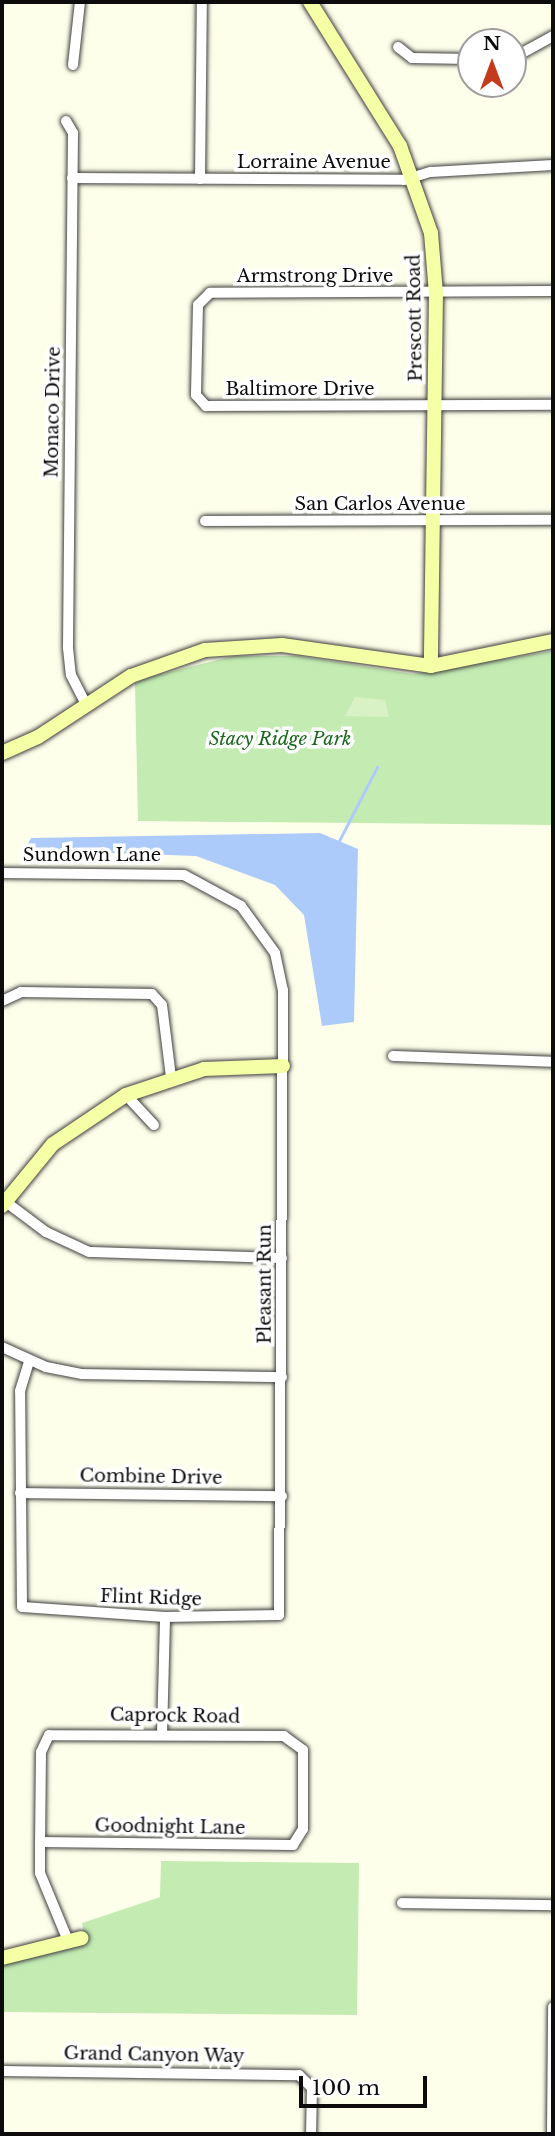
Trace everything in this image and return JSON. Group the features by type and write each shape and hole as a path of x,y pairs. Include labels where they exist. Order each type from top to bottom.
{"street":[{"path":"73,65 80,2"},
{"path":"200,179 202,2"},
{"name":"Prescott Road","path":"310,2 415,177 431,233 436,294 431,666"},
{"path":"527,50 553,36"},
{"path":"398,47 412,58 457,59"},
{"name":"Monaco Drive","path":"66,121 73,133 68,648 71,675 85,702"},
{"name":"Lorraine Avenue","path":"72,178 415,177 553,165"},
{"name":"Armstrong Drive","path":"204,296 553,291"},
{"name":"Baltimore Drive","path":"204,296 197,394 203,405 553,405"},
{"name":"San Carlos Avenue","path":"205,521 553,520"},
{"path":"3,752 38,737 85,702 161,662 238,645 431,666 553,641"},
{"name":"Sundown Lane","path":"2,873 184,875 241,906 275,953"},
{"name":"Pleasant Run","path":"275,953 283,990 282,1496 279,1615"},
{"path":"2,1001 21,992 156,996 171,1077"},
{"path":"393,1056 553,1062"},
{"path":"282,1258 89,1252 46,1232 3,1202 63,1135 126,1095 171,1077 223,1067 283,1066"},
{"path":"126,1095 153,1125"},
{"path":"2,1347 29,1361 82,1374 282,1377"},
{"path":"20,1493 20,1391 29,1361"},
{"name":"Combine Drive","path":"20,1493 282,1496"},
{"name":"Flint Ridge","path":"20,1493 22,1607 165,1617 279,1615"},
{"path":"162,1734 165,1617"},
{"name":"Caprock Road","path":"40,1842 42,1746 49,1735 162,1734 284,1735 298,1743 304,1756 298,1841"},
{"name":"Goodnight Lane","path":"40,1842 288,1846 298,1841"},
{"path":"2,1958 76,1941 44,1889 40,1842"},
{"path":"402,1903 553,1905"},
{"path":"552,2134 553,2007"},
{"name":"Grand Canyon Way","path":"2,2071 305,2078 312,2088 311,2134"}],"green space":[{"name":"Stacy Ridge Park","path":"553,651 553,825 138,821 135,683 149,677 234,656 298,656 413,674"},
{"path":"355,697 385,700 389,717 345,716"},
{"path":"161,1861 359,1863 357,2015 2,2012 2,1961 85,1942 82,1923 160,1897"}],"water":[{"path":"320,833 358,849 354,1022 322,1026 304,915 275,885 196,856 24,850 31,838"}],"waterway":[{"path":"339,841 377,767"}]}
